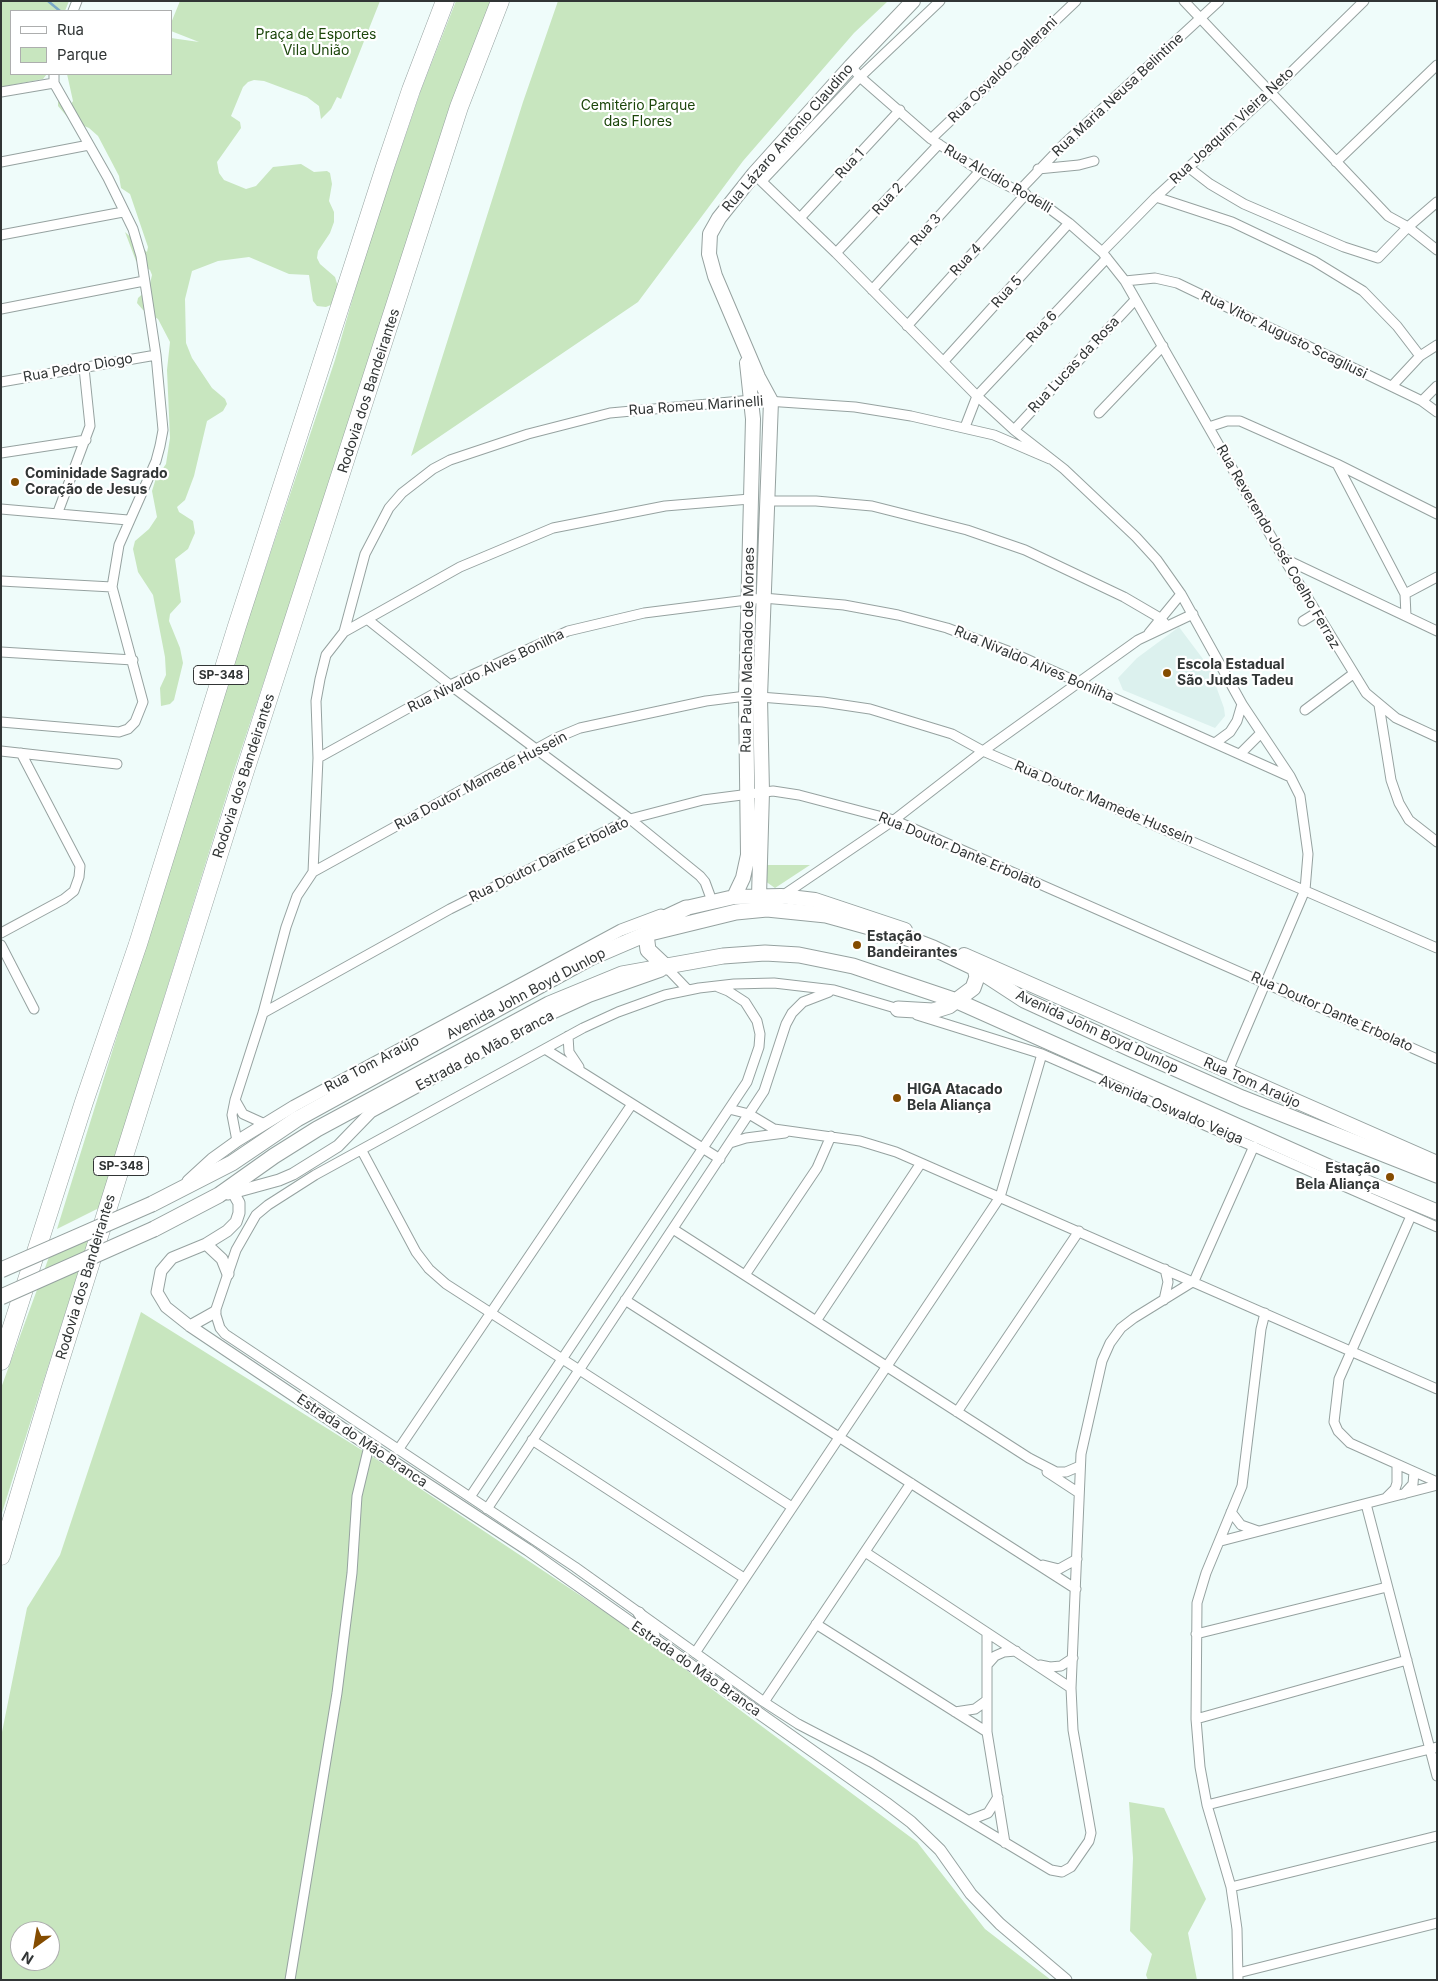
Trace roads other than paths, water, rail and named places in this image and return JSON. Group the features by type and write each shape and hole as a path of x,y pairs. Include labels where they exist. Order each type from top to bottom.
{"highway":[{"name":"SP-348","path":"1,1361 84,1102 138,944 234,635 385,166 411,90 445,1"},
{"name":"Rodovia dos Bandeirantes","path":"1,1556 52,1386 231,815 459,107 500,1"}],"main road":[{"name":"Rua Lázaro Antônio Claudino","path":"771,401 758,377 715,276 709,254 710,234 719,218 856,71 913,1"},
{"name":"Rua Lázaro Antônio Claudino","path":"746,348 752,400"},
{"name":"Rua Paulo Machado de Moraes","path":"734,897 746,868 746,696 752,400"},
{"name":"Rua Paulo Machado de Moraes","path":"759,896 762,792 760,697 771,401"},
{"path":"666,967 648,950 646,934 654,923 686,908 734,897 781,896 815,900 888,928"},
{"name":"Avenida John Boyd Dunlop","path":"1,1270 152,1204 232,1164 297,1119 532,988 590,958 646,934 736,912 767,909 826,915 888,928 955,954 1024,1000 1242,1098 1437,1175"},
{"name":"Avenida John Boyd Dunlop","path":"1,1297 154,1229 226,1194 274,1156 317,1129 549,1004 613,977 646,969 723,956 765,953 799,955 853,966 957,1001 1331,1168 1437,1212"},
{"name":"Rua Tom Araújo","path":"955,954 1437,1163"},
{"path":"898,1009 942,1010 973,988 977,977 975,968"}],"street":[{"path":"856,71 940,1"},
{"name":"Rua Osvaldo Gallerani","path":"931,139 1076,1"},
{"path":"1184,1 1272,91 1388,216 1408,227 1437,250"},
{"name":"Rua Maria Neusa Belintine","path":"1022,193 1038,169 1219,1"},
{"name":"Rua Joaquim Vieira Neto","path":"1104,255 1156,197 1272,91 1364,1"},
{"path":"1336,162 1437,65"},
{"name":"Rua Alcídio Rodelli","path":"856,71 931,139 980,171 1022,193 1069,222 1104,255"},
{"path":"1,92 54,78 133,229 141,256 156,354 163,430 160,446 148,479 128,520 119,545 112,587 143,702 135,722 128,729 119,732 1,722"},
{"name":"Rua 1","path":"800,218 900,110"},
{"path":"1,162 89,144"},
{"name":"Rua 2","path":"836,253 939,144"},
{"path":"1038,169 1080,166 1094,161"},
{"path":"1188,167 1210,184 1244,204 1371,257 1378,258 1408,227 1437,202"},
{"name":"Rua 3","path":"872,290 980,171"},
{"name":"Rua Romeu Marinelli","path":"758,177 978,396 1136,537 1157,560 1193,614 1242,704 1290,776 1300,796 1305,820 1308,854 1305,890 1228,1073"},
{"name":"Rua 4","path":"908,326 1022,193"},
{"path":"1156,197 1232,222 1314,261 1363,291 1397,326 1420,356"},
{"path":"1,235 123,212"},
{"name":"Rua 5","path":"944,361 1069,222"},
{"name":"Rua Reverendo José Coelho Ferraz","path":"1104,255 1125,281 1284,559 1353,674 1366,694 1379,705"},
{"name":"Rua 6","path":"978,396 1104,255"},
{"name":"Rua Vitor Augusto Scagliusi","path":"1125,281 1155,278 1177,283 1392,386 1422,401 1437,412"},
{"path":"1,309 144,281"},
{"name":"Rua Lucas da Rosa","path":"1014,430 1135,300"},
{"path":"1392,386 1420,356 1437,345"},
{"path":"1099,413 1163,346"},
{"name":"Rua Pedro Diogo","path":"1,382 156,354"},
{"path":"58,512 90,426 84,368"},
{"path":"1422,401 1437,386"},
{"path":"965,427 978,396"},
{"name":"Rua Romeu Marinelli","path":"344,632 365,554 389,508 402,493 433,469 486,446 610,413 752,400 855,407 965,427 994,435 1050,459"},
{"path":"1209,427 1227,421 1240,421 1337,464 1437,514"},
{"name":"Rua Romeu Marinelli","path":"994,435 1014,430"},
{"path":"1,453 86,440"},
{"path":"1337,464 1405,594 1406,616"},
{"path":"237,1142 232,1115 235,1100 297,896 313,872 318,758 316,702 326,656 344,632 460,566 553,528 665,506 750,499"},
{"path":"768,501 816,501 872,506 967,530 1025,550 1124,597 1160,618 1166,625"},
{"path":"1,509 58,512 128,520"},
{"path":"1284,559 1437,631"},
{"path":"1405,594 1437,577"},
{"path":"1,581 112,587"},
{"path":"1148,635 1181,594"},
{"name":"Rua Nivaldo Alves Bonilha","path":"318,758 450,685 568,631 644,613 748,598 763,598 844,605 898,615 947,628 1013,653 1290,776"},
{"path":"1303,621 1316,613"},
{"path":"781,896 894,820 984,750 1148,635 1193,614"},
{"path":"367,620 450,685 630,819 700,876 705,882 712,901"},
{"path":"1,652 133,660"},
{"path":"1306,710 1353,674"},
{"name":"Rua Doutor Mamede Hussein","path":"313,872 536,750 580,728 706,701 746,696"},
{"name":"Rua Doutor Mamede Hussein","path":"760,697 823,702 870,709 952,734 984,750 1437,948"},
{"path":"1215,742 1230,732 1237,721 1242,704"},
{"path":"1379,705 1396,718 1437,737"},
{"path":"1379,705 1391,780 1399,803 1409,820 1437,842"},
{"path":"1240,754 1261,733"},
{"path":"1,751 117,764"},
{"path":"1,933 64,899 74,891 79,877 80,866 21,753"},
{"name":"Rua Doutor Dante Erbolato","path":"262,1013 450,909 630,819 672,807 773,790 894,820 1266,982 1437,1059"},
{"name":"Rua Tom Araújo","path":"178,1191 212,1159 302,1102 621,930 665,913 686,908"},
{"path":"1,945 34,1009"},
{"path":"666,967 687,990"},
{"name":"Estrada do Mão Branca","path":"226,1194 279,1180 338,1146 371,1112 553,1013 590,996 655,974 666,967"},
{"name":"Avenida Oswaldo Veiga","path":"315,1175 362,1151 568,1036 618,1012 687,990 713,986 774,983 834,990 1042,1054 1437,1228"},
{"path":"470,1497 747,1082 759,1047 760,1034 757,1021 745,1002 728,991 713,986"},
{"path":"488,1508 764,1091 786,1024 792,1013 803,1002 816,995 834,990"},
{"path":"568,1036 569,1052 573,1061 582,1071"},
{"path":"545,1049 720,1158"},
{"path":"695,1653 1000,1197 1042,1054"},
{"path":"235,1100 243,1114 265,1124"},
{"path":"398,1450 632,1104"},
{"path":"729,1110 749,1114 766,1126 788,1132 860,1141 921,1163 1437,1389"},
{"path":"730,1143 746,1138 788,1132"},
{"path":"745,1275 817,1168 831,1136"},
{"path":"315,1175 268,1205 256,1215 245,1231 215,1312 220,1328 225,1334 488,1508 764,1702 970,1820 1051,1870 1062,1872 1071,1867 1089,1841 1091,1833 1073,1730 1071,1688 1080,1466 1102,1360 1110,1343 1121,1328 1194,1281 1254,1146"},
{"path":"362,1151 416,1252 429,1269 446,1284 792,1507"},
{"path":"816,1321 921,1163"},
{"path":"279,1180 296,1180 315,1175"},
{"name":"Estrada do Mão Branca","path":"226,1194 239,1202 239,1213 236,1222 227,1231 206,1244 172,1258 161,1271 157,1283 160,1300 190,1326 528,1550 910,1822 940,1850 971,1894 1000,1924 1066,1980"},
{"path":"1411,1216 1351,1351 1337,1388 1335,1426 1350,1443 1437,1484"},
{"path":"673,1229 1029,1458 1079,1493"},
{"path":"957,1412 1079,1231"},
{"path":"206,1244 222,1259 228,1274"},
{"path":"1164,1300 1168,1289 1165,1269"},
{"path":"625,1300 1076,1589"},
{"path":"190,1326 215,1312"},
{"path":"1265,1313 1261,1329 1242,1486 1221,1541 1206,1573 1197,1603 1196,1719 1200,1767 1208,1805 1231,1887 1238,1929 1238,1976 1437,1923"},
{"path":"532,1440 744,1578"},
{"path":"290,1980 337,1694 352,1573 357,1496 369,1446"},
{"path":"1029,1458 1056,1472 1066,1472 1080,1466"},
{"path":"1386,1498 1395,1489 1398,1476 1397,1465"},
{"path":"1404,1495 1413,1484 1414,1472"},
{"path":"764,1702 866,1552 910,1483"},
{"path":"1221,1541 1404,1495 1437,1484"},
{"path":"1366,1504 1407,1660 1433,1748 1437,1776"},
{"path":"1231,1512 1242,1525 1259,1531"},
{"path":"866,1552 1071,1688"},
{"path":"1029,1559 1050,1568 1059,1569 1077,1560"},
{"path":"1196,1634 1387,1587"},
{"path":"639,1613 663,1646"},
{"path":"816,1624 987,1732"},
{"path":"987,1633 987,1732 1006,1843"},
{"path":"987,1666 995,1656 1004,1652 1016,1651"},
{"path":"1035,1664 1050,1667 1061,1666 1073,1658"},
{"path":"1196,1719 1407,1660"},
{"path":"955,1712 975,1709 986,1701"},
{"path":"1208,1805 1433,1748"},
{"path":"970,1820 988,1813 998,1797"},
{"path":"1231,1887 1437,1836"}],"waterway":[{"path":"48,1 59,10"}],"place":[{"name":"Cominidade Sagrado Coração de Jesus","path":"15,482"},
{"name":"Escola Estadual São Judas Tadeu","path":"1167,673"},
{"name":"Estação Bandeirantes","path":"857,945"},
{"name":"HIGA Atacado Bela Aliança","path":"897,1098"},
{"name":"Estação Bela Aliança","path":"1390,1177"}],"park label":[{"name":"Praça de Esportes Vila União","path":"316,43"},
{"name":"Cemitério Parque das Flores","path":"638,114"}]}
